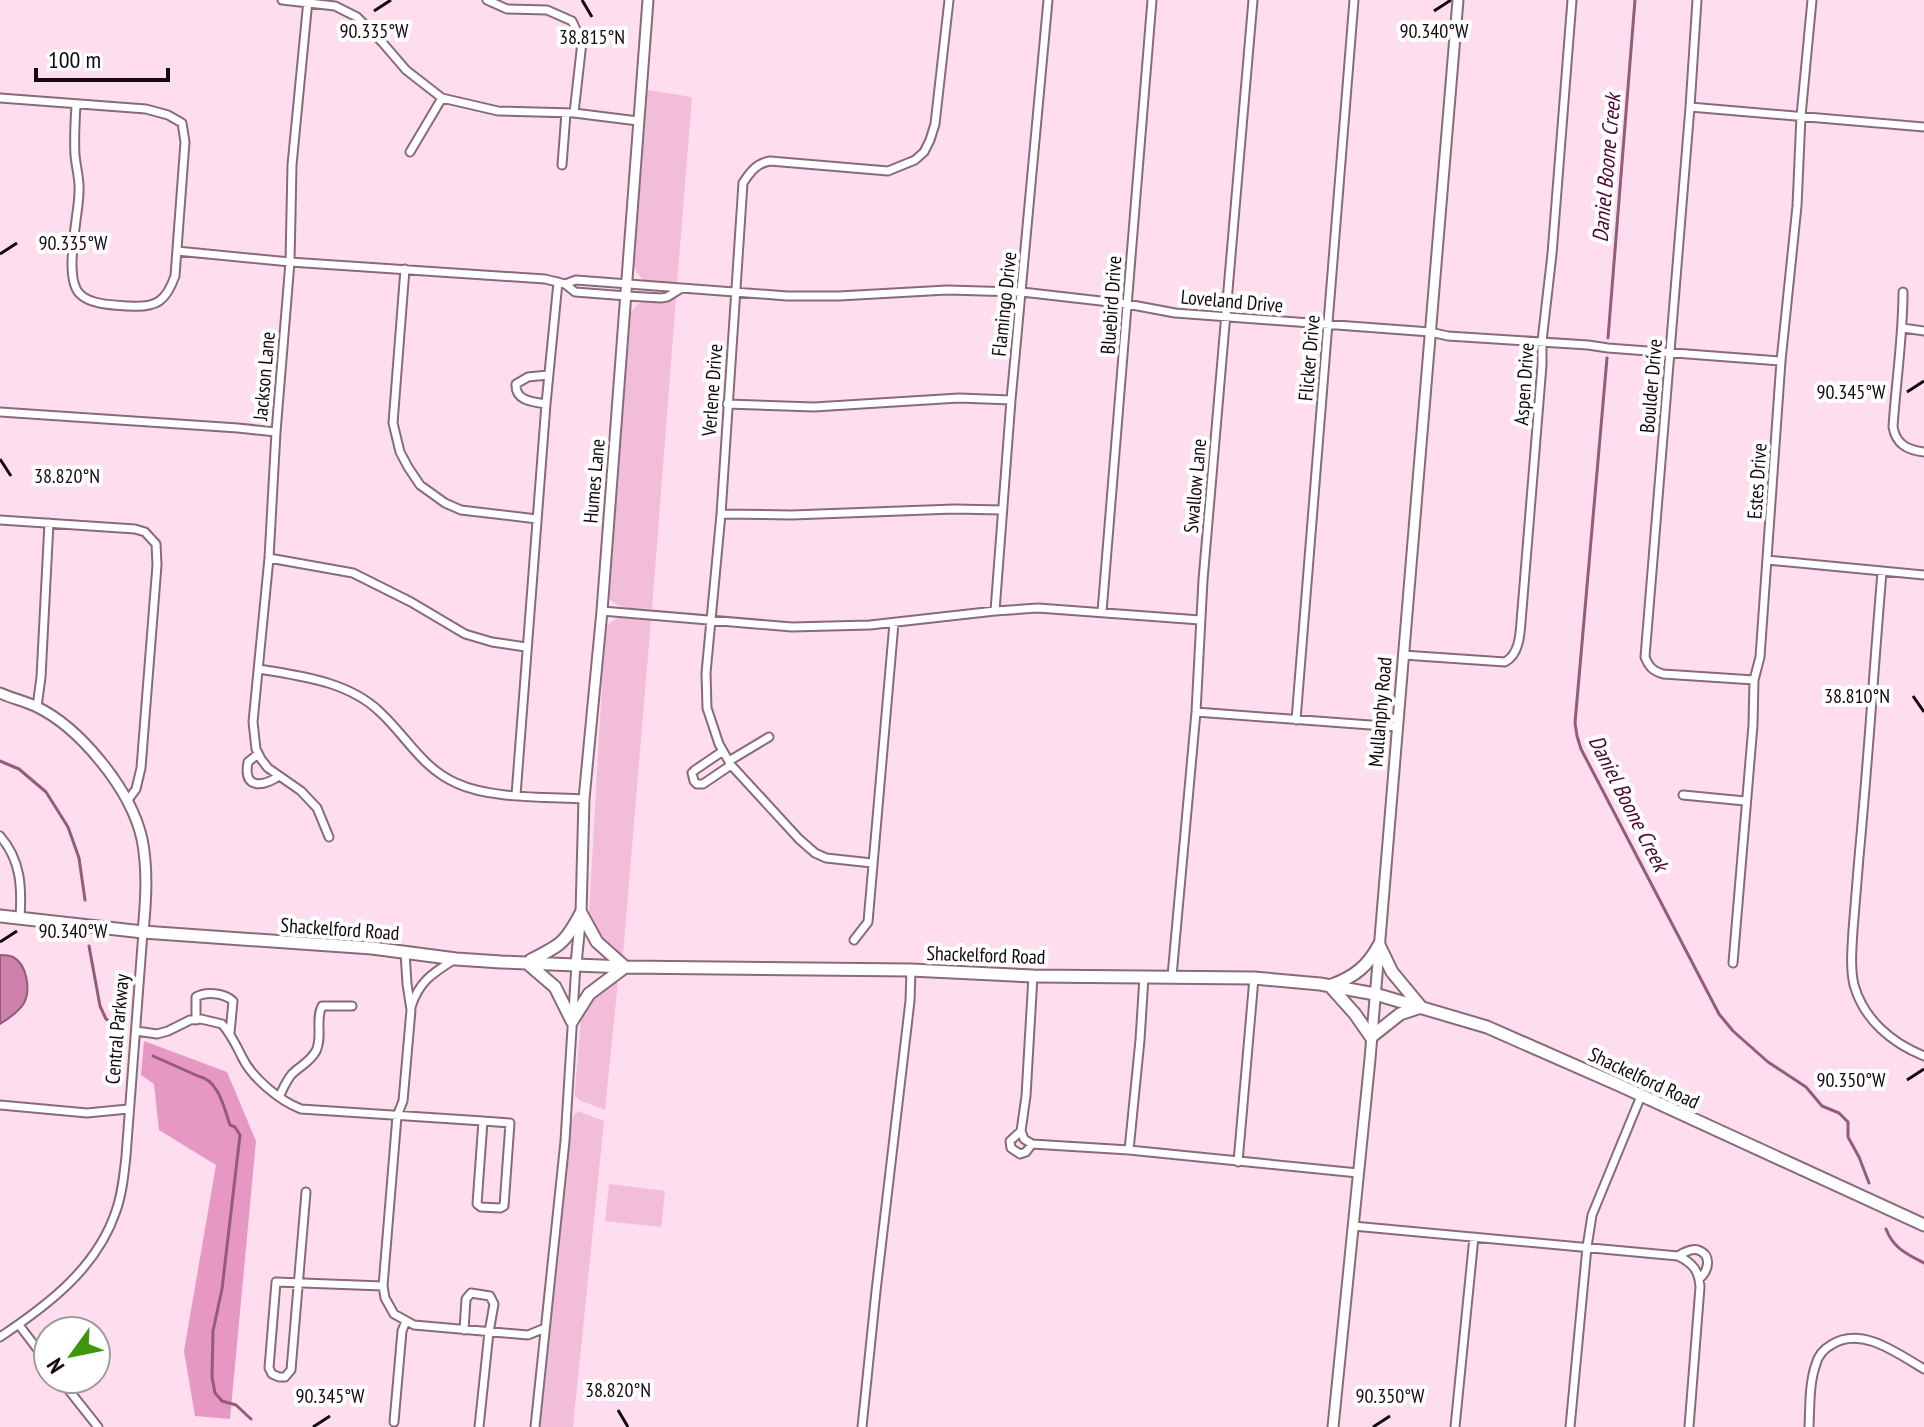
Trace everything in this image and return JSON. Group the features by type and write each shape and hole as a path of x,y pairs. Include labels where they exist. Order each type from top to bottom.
{"main road":[{"path":"572,1021 556,988 526,962 566,940 581,913"},
{"path":"572,1021 589,994 625,967 597,942 581,913"},
{"name":"Shackelford Road","path":"0,916 143,932 405,952 456,959 625,967 1254,978 1330,986 1375,994 1487,1027 1924,1225"},
{"path":"1379,945 1392,972 1422,1007 1400,1014 1371,1037 1330,986 1361,971 1379,945"}],"street":[{"path":"282,0 335,6 357,17 406,70 442,98 498,111 570,113 638,121"},
{"path":"487,0 507,9 547,10 572,21 582,42 562,165"},
{"name":"Humes Lane","path":"576,964 581,913 584,799 602,611 648,0"},
{"name":"Verlene Drive","path":"872,863 826,858 815,853 730,763 711,724 705,694 721,514 743,183 751,170 770,161 888,171 915,160 924,152 935,124 949,0"},
{"name":"Flamingo Drive","path":"995,611 1048,0"},
{"name":"Bluebird Drive","path":"1102,612 1152,0"},
{"name":"Swallow Lane","path":"1172,976 1253,0"},
{"name":"Flicker Drive","path":"1296,720 1354,0"},
{"name":"Mullanphy Road","path":"1333,1427 1375,994 1458,0"},
{"name":"Aspen Drive","path":"1403,655 1505,662 1512,658 1516,650 1572,0"},
{"name":"Boulder Drive","path":"1697,0 1645,657 1654,671 1663,674 1754,680"},
{"name":"Estes Drive","path":"1733,963 1812,0"},
{"name":"Jackson Lane","path":"279,776 263,783 253,783 248,780 246,772 248,762 258,754 253,722 269,558 290,262 292,165 308,1"},
{"path":"0,98 146,109 182,123 185,142 175,276 170,291 159,303 140,306 94,301 81,295 73,283 79,191 75,152 76,105"},
{"path":"410,152 442,98"},
{"path":"1690,107 1924,127"},
{"name":"Loveland Drive","path":"177,251 545,279 562,283 575,292 627,296 661,298 680,289"},
{"path":"405,269 393,423 408,467 420,485 432,495 461,510 537,519"},
{"name":"Loveland Drive","path":"562,283 576,280 787,296 947,290 1022,292 1175,313 1781,361"},
{"path":"516,795 548,375 562,283"},
{"path":"1903,292 1903,328 1893,427 1900,443 1914,451 1924,452"},
{"path":"1903,328 1924,331"},
{"path":"546,404 519,396 516,384 528,377 548,375"},
{"path":"727,404 814,407 959,398 1011,400"},
{"path":"0,412 276,432"},
{"path":"721,514 1002,510"},
{"path":"0,520 135,529 145,532 156,544 158,553 141,768 136,789 128,800"},
{"path":"37,707 49,523"},
{"path":"269,558 353,573 465,634 526,647"},
{"path":"1767,560 1924,575"},
{"path":"1882,572 1855,894 1852,971 1855,987 1869,1016 1891,1039 1924,1056"},
{"path":"602,611 826,627 1038,608 1200,620"},
{"path":"854,940 868,922 894,623"},
{"path":"259,669 303,676 344,688 378,709 438,774 475,791 584,799"},
{"name":"Central Parkway","path":"0,693 37,707 72,733 107,768 136,818 145,857 147,895 122,1184 116,1210 99,1246 73,1280 57,1296 0,1337"},
{"path":"1196,712 1397,727"},
{"path":"723,751 692,773 697,784 703,784 769,737"},
{"path":"258,754 268,768 301,791 317,808 329,837"},
{"path":"1683,795 1745,801"},
{"path":"0,836 11,851 20,873 20,918"},
{"path":"405,952 411,1010"},
{"path":"456,959 426,980 414,996 411,1010 403,1101 397,1116 383,1286 385,1298 394,1314 414,1325 528,1335 545,1328"},
{"path":"535,1427 565,1141 576,964"},
{"path":"862,1427 911,970"},
{"path":"1022,1135 1033,976"},
{"path":"1129,1150 1144,977"},
{"path":"1238,1162 1254,978"},
{"path":"196,1020 196,997 201,994 227,996 233,1001 230,1033"},
{"path":"279,1097 287,1081 317,1050 319,1011 322,1006 352,1006"},
{"path":"136,1031 157,1034 196,1020 212,1020 222,1024 230,1033 243,1061 259,1079 279,1097 301,1109 397,1116 483,1121 510,1123 504,1206 500,1208 477,1204 483,1121"},
{"path":"1570,1427 1592,1215 1641,1096"},
{"path":"0,1105 87,1113 128,1109"},
{"path":"1022,1135 1032,1144 1129,1150 1358,1173"},
{"path":"1022,1135 1010,1141 1011,1148 1020,1154 1032,1144"},
{"path":"306,1192 298,1282 291,1370 285,1377 272,1374 269,1368 276,1282 298,1282 383,1286"},
{"path":"1353,1226 1678,1256 1693,1265 1699,1279 1700,1300 1689,1427"},
{"path":"1455,1427 1474,1237"},
{"path":"1678,1256 1693,1249 1704,1255 1708,1261 1707,1268 1699,1279"},
{"path":"464,1330 466,1299 471,1293 490,1296 494,1304 479,1427"},
{"path":"394,1422 402,1331 406,1321"},
{"path":"19,1325 32,1342"},
{"path":"1809,1427 1816,1362 1832,1344 1853,1337 1865,1339 1924,1369"},
{"path":"73,1395 98,1427"}],"shaded area":[{"path":"647,90 692,97 677,284 643,280 634,265"},
{"path":"676,298 652,609 627,608 616,604 608,596 631,312 645,301"},
{"path":"619,617 651,620 623,955 601,939 589,914 605,631 607,625"},
{"path":"0,955 18,960 27,985 22,1006 0,1024"},
{"path":"609,981 618,981 605,1110 579,1100 575,1089 582,1009 589,997"},
{"path":"144,1041 227,1072 256,1141 230,1419 195,1416 184,1351 216,1165 159,1130 154,1084 141,1075"},
{"path":"578,1111 604,1121 573,1427 538,1427 571,1123"},
{"path":"609,1184 665,1191 661,1227 605,1221"}],"waterway":[{"name":"Daniel Boone Creek","path":"1608,338 1635,0"},
{"name":"Daniel Boone Creek","path":"1607,358 1575,723 1581,749 1719,1014 1768,1062 1806,1087 1822,1106 1839,1113 1848,1122 1848,1137 1869,1183"},
{"path":"0,761 19,769 46,792 68,827 79,858 85,900"},
{"path":"89,946 100,1006 106,1019 123,1031"},
{"path":"153,1056 211,1083 220,1096 230,1125 240,1135 222,1289 213,1331 212,1377 215,1393 222,1401 236,1405 251,1419"},
{"name":"Daniel Boone Creek","path":"1886,1229 1897,1246 1924,1263"}]}
